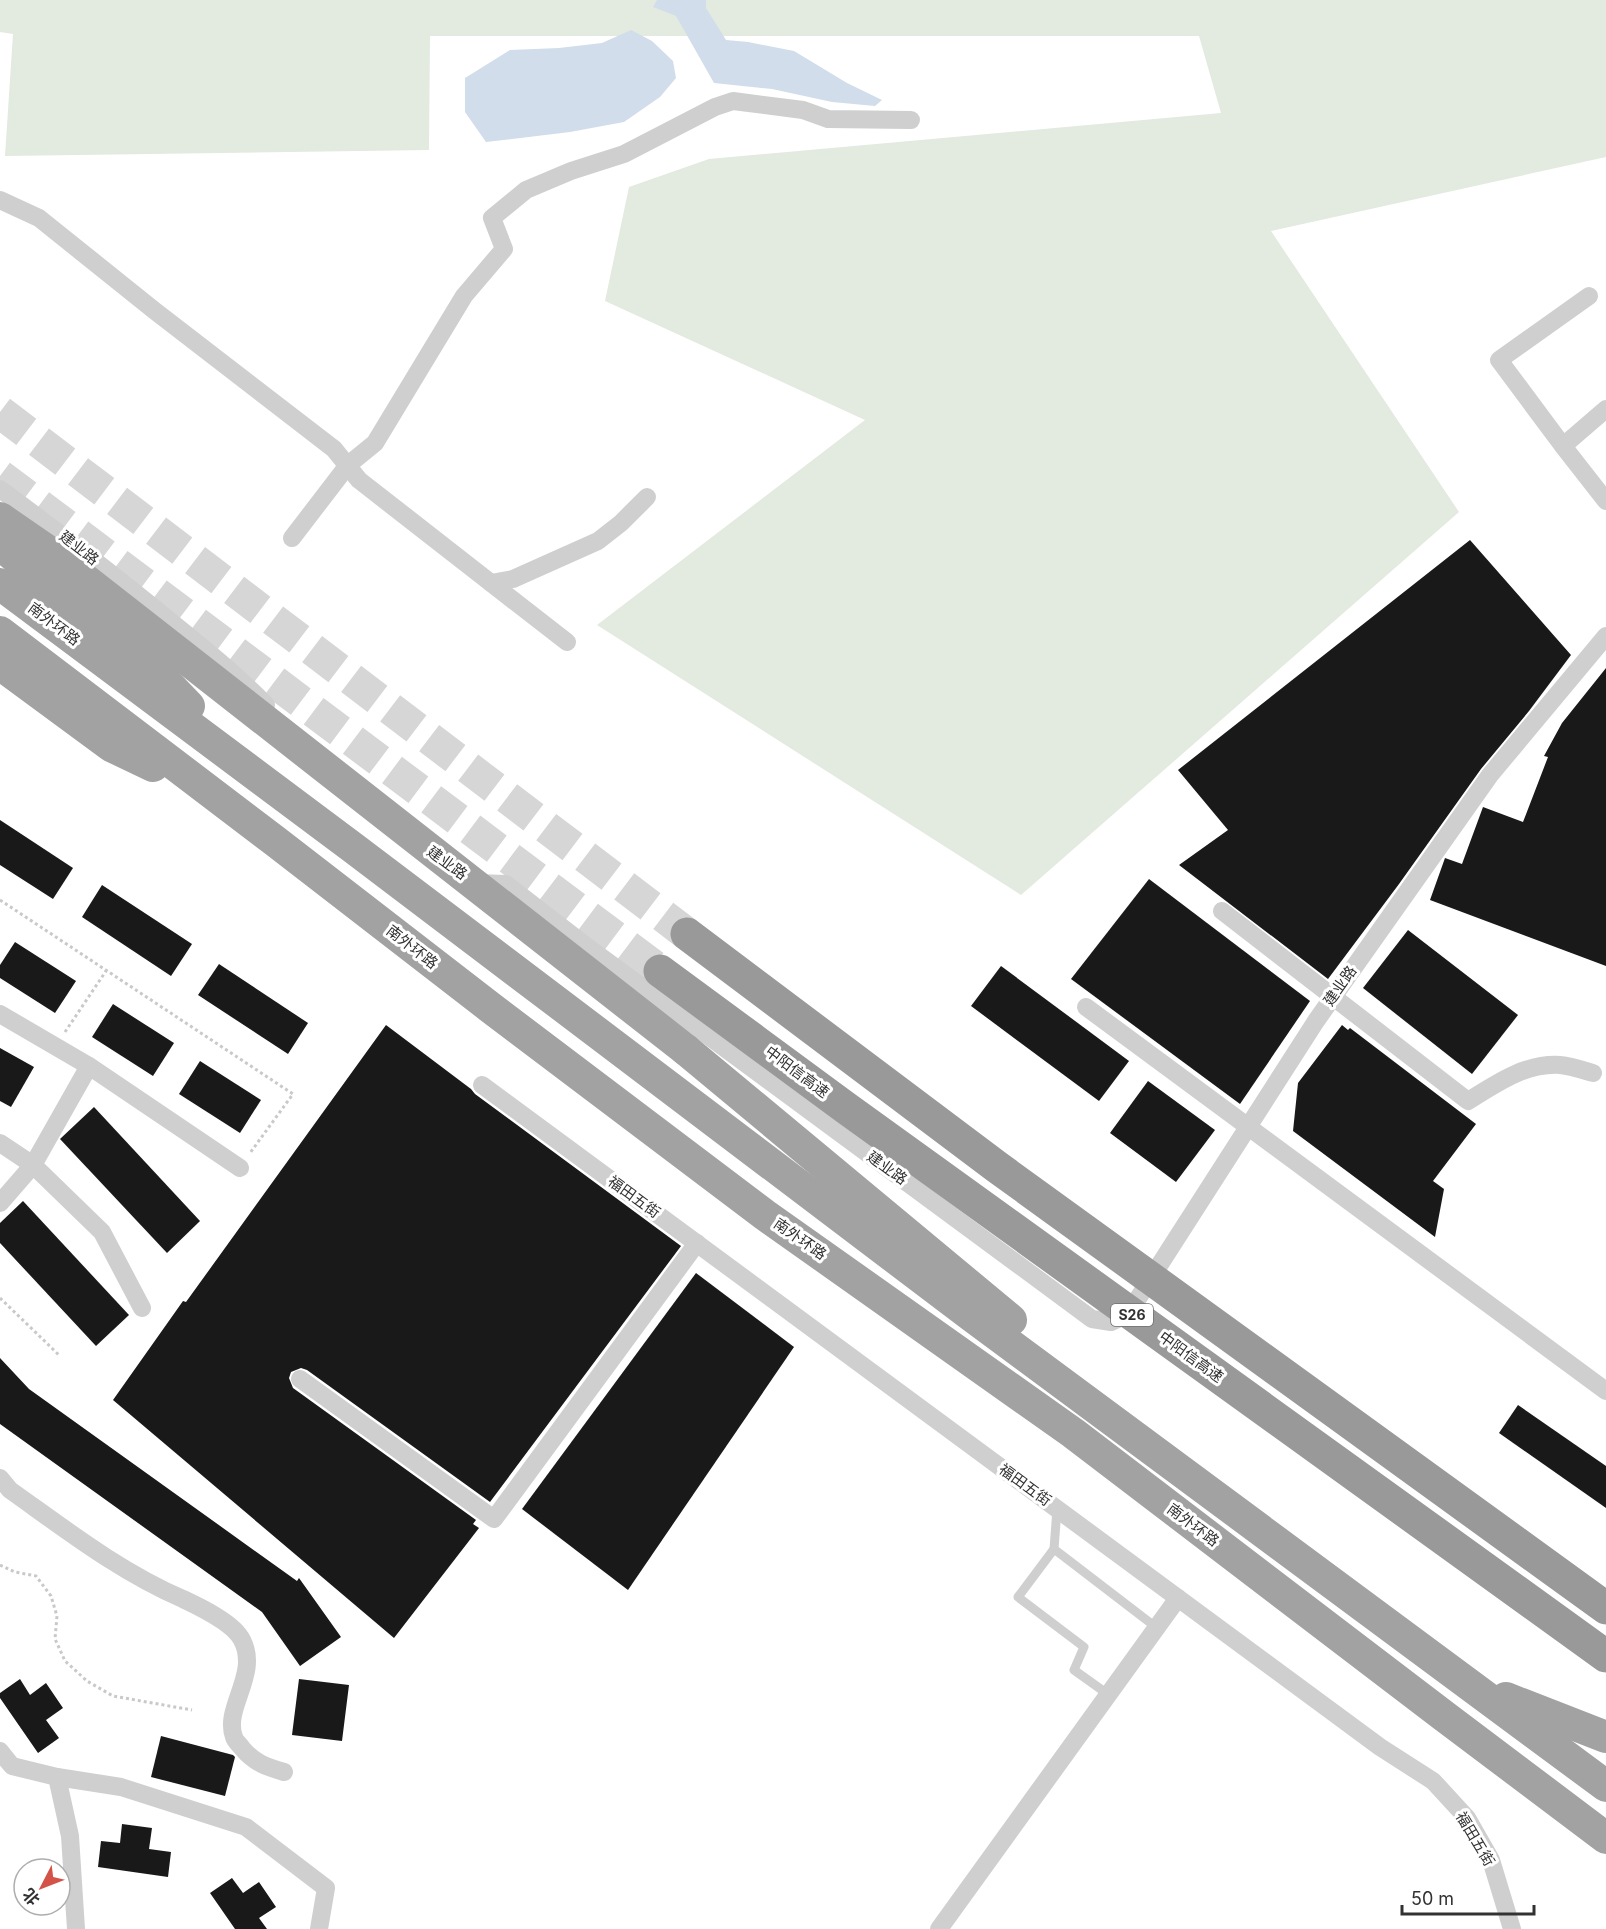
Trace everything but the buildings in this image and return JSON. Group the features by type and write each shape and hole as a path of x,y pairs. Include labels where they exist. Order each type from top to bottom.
{"highway":[{"path":"0,518 55,556 686,1050 1252,1524"},
{"path":"0,545 140,655 252,772"},
{"name":"南外环路","path":"0,584 963,1310 1606,1786"},
{"name":"南外环路","path":"0,632 765,1215 1073,1433 1606,1838"},
{"path":"0,664 111,746 218,798"},
{"name":"S26","path":"687,933 1006,1174 1606,1608"},
{"name":"中阳信高速","path":"660,971 846,1108 1606,1656"},
{"path":"1467,1683 1606,1737"}],"street":[{"path":"292,538 348,465 375,443 464,296 504,249 492,218 526,190 571,171 624,154 715,107 733,101 803,110 828,119 911,120"},
{"path":"0,200 39,218 334,449 359,480 567,642"},
{"path":"1589,296 1499,360 1606,501"},
{"path":"1563,446 1606,409"},
{"name":"建业路","path":"0,489 84,551 242,680 347,785 456,873 480,885 506,884 594,952 1092,1319 1111,1322 1128,1314 1247,1126 1333,997 1490,775 1606,636"},
{"path":"491,583 513,579 598,541 621,523 647,497"},
{"path":"1222,911 1468,1101 1509,1077 1540,1065 1563,1065 1593,1073"},
{"path":"1086,1007 1606,1391"},
{"path":"0,1014 88,1066 240,1167"},
{"path":"0,1203 33,1166 88,1066"},
{"name":"福田五街","path":"482,1085 1380,1747 1433,1781 1467,1818 1491,1860 1512,1929"},
{"path":"0,1143 33,1166 102,1232 142,1308"},
{"path":"300,1378 494,1519 697,1243"},
{"path":"0,1478 10,1490 86,1544 169,1593 201,1607 221,1620 242,1639 248,1660 244,1683 232,1716 234,1737 247,1754 260,1765 284,1772"},
{"path":"939,1929 1178,1598"},
{"path":"0,1751 6,1770 121,1787 246,1827 326,1888 319,1929"},
{"path":"57,1777 70,1836 76,1929"}],"lane":[{"path":"1057,1509 1054,1549 1018,1597 1084,1647 1074,1670 1109,1695"},
{"path":"1054,1549 1157,1628"}],"path":[{"path":"0,900 293,1094 240,1167"},
{"path":"55,1046 106,970"},
{"path":"0,1298 60,1356"},
{"path":"0,1564 15,1572 36,1576 51,1596 57,1616 55,1639 65,1661 87,1681 113,1696 192,1710"}],"shaded area":[{"path":"0,0 1606,0 1606,157 1271,231 1459,512 1021,895 597,625 865,420 605,301 629,187 709,159 1221,113 1199,36 430,36 429,150 5,156 13,34 0,32"},
{"path":"657,0 706,0 706,8 726,40 794,51 847,83 882,100 875,106 832,102 772,89 714,83 676,16 653,7"},
{"path":"631,30 652,41 673,61 676,78 660,97 624,122 570,132 486,142 465,112 465,78 510,50 602,43"}],"tunnel":[{"path":"0,412 687,934"},
{"path":"0,476 660,971"}]}
